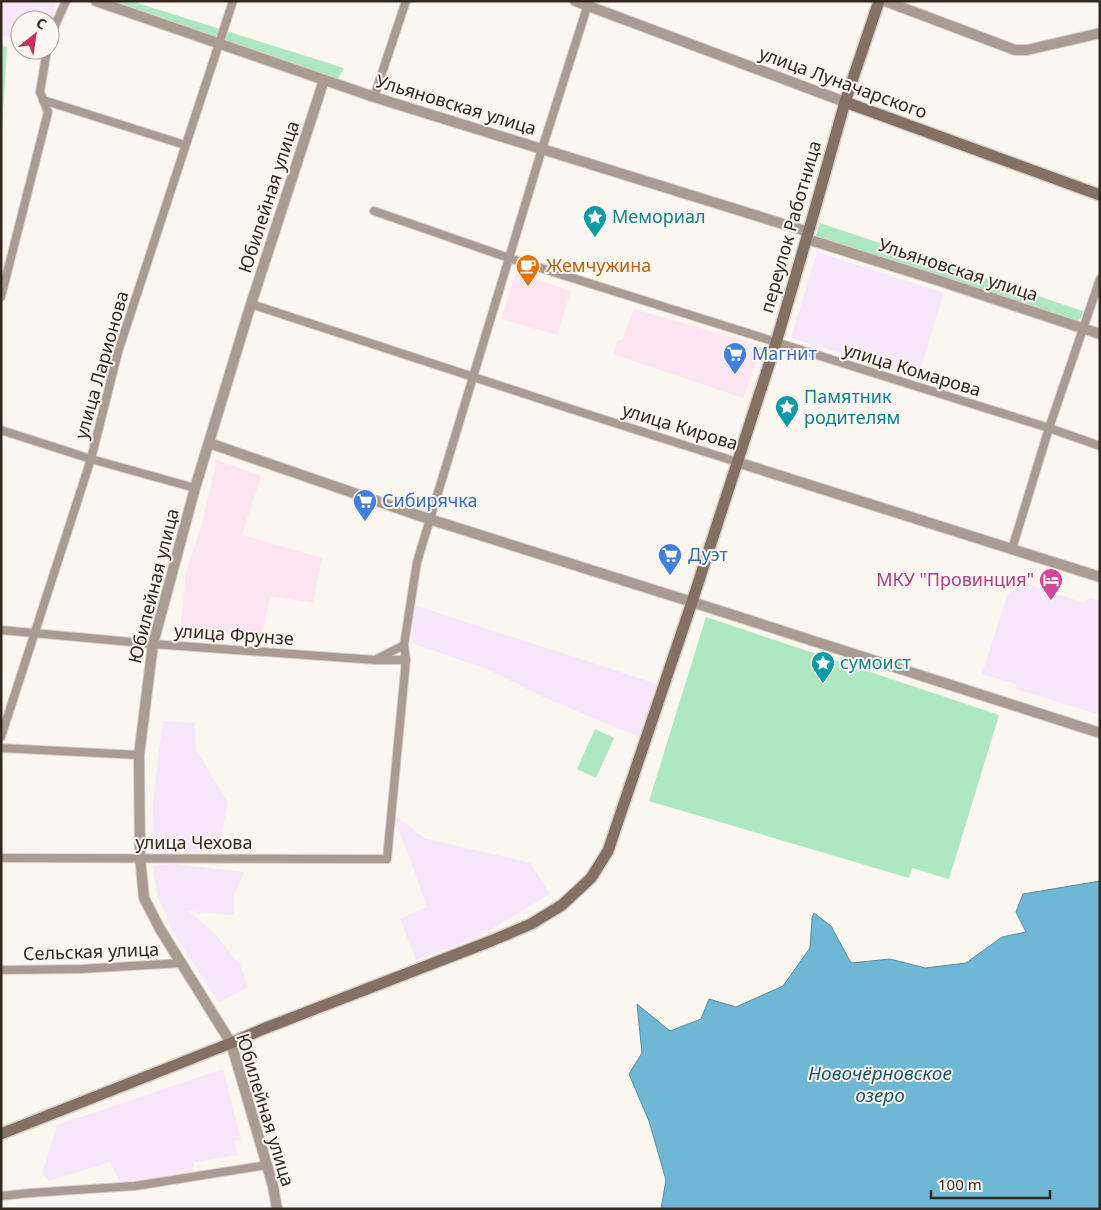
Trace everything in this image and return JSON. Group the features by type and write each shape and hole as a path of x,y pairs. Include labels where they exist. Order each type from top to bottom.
{"main road":[{"name":"переулок Работница","path":"1,1134 532,924 562,905 591,878 608,851 692,602 776,343 845,102 879,1"},
{"name":"улица Луначарского","path":"845,102 1100,195"}],"street":[{"path":"60,14 66,1"},
{"name":"Ульяновская улица","path":"96,1 374,97 808,235 1100,334"},
{"name":"улица Ларионова","path":"1,737 91,460 118,352 233,1"},
{"path":"374,97 406,1"},
{"name":"улица Луначарского","path":"575,1 588,4 845,102"},
{"path":"885,1 1015,50 1027,50 1100,33"},
{"path":"406,660 404,646 417,562 588,4"},
{"path":"1,297 48,112 40,92 45,60"},
{"name":"Юбилейная улица","path":"277,1209 267,1165 231,1043 160,928 144,898 140,857 138,755 153,644 195,488 251,304 324,80"},
{"path":"43,100 185,145"},
{"name":"улица Комарова","path":"374,211 509,258 1049,428 1100,446"},
{"path":"1012,549 1049,428 1100,280"},
{"name":"улица Кирова","path":"251,304 737,462 1100,577"},
{"path":"1,430 91,460 195,488"},
{"path":"209,443 429,519 1100,733"},
{"name":"улица Фрунзе","path":"1,630 153,644 376,660 406,660"},
{"path":"376,660 404,646"},
{"name":"улица Чехова","path":"1,858 387,859 406,660"},
{"path":"1,748 138,755"},
{"name":"Сельская улица","path":"1,970 81,969 182,963"},
{"path":"1,1196 135,1186 267,1165"}],"shaded area":[{"path":"1,1 56,1 54,10 10,10 10,37 1,35"},
{"path":"817,252 944,293 918,377 791,338"},
{"path":"516,273 571,291 557,335 501,319"},
{"path":"634,309 762,346 743,398 613,354 618,340 622,340"},
{"path":"217,460 261,476 242,535 322,558 313,603 270,596 262,636 180,633 186,572 202,524"},
{"path":"1021,582 1084,603 1090,598 1100,601 1100,715 1016,689 1016,684 982,674 1007,596"},
{"path":"414,605 657,684 639,736 541,696 489,670 412,643"},
{"path":"163,721 195,723 196,750 228,802 219,845 203,852 152,851 153,799"},
{"path":"392,813 424,838 530,863 550,894 476,938 416,960 400,919 427,907"},
{"path":"173,864 244,872 234,895 234,915 188,911 215,934 240,965 248,987 219,1003 173,932 158,897 152,866"},
{"path":"223,1069 241,1140 235,1141 237,1155 194,1162 192,1174 120,1183 110,1162 49,1181 42,1174 57,1125"}],"green space":[{"path":"112,1 131,1 344,68 338,79"},
{"path":"1,45 7,47 1,149"},
{"path":"820,223 1083,311 1082,316 1078,322 815,238"},
{"path":"706,617 999,715 949,879 912,868 909,878 649,801"},
{"path":"595,729 614,738 596,778 577,769"}],"water":[{"name":"Новочёрновское озеро","path":"1100,881 1100,1209 661,1209 666,1180 649,1121 629,1074 642,1053 637,1004 670,1031 701,1019 709,999 736,1007 783,986 810,948 814,913 831,926 851,963 890,959 925,968 966,963 1002,937 1026,932 1016,912 1023,894"}],"place":[{"name":"Мемориал","path":"595,238"},
{"name":"Жемчужина","path":"528,287"},
{"name":"Магнит","path":"735,375"},
{"name":"Памятник родителям","path":"787,428"},
{"name":"Сибирячка","path":"365,522"},
{"name":"Дуэт","path":"670,576"},
{"name":"МКУ \"Провинция\"","path":"1051,601"},
{"name":"сумоист","path":"823,684"}]}
